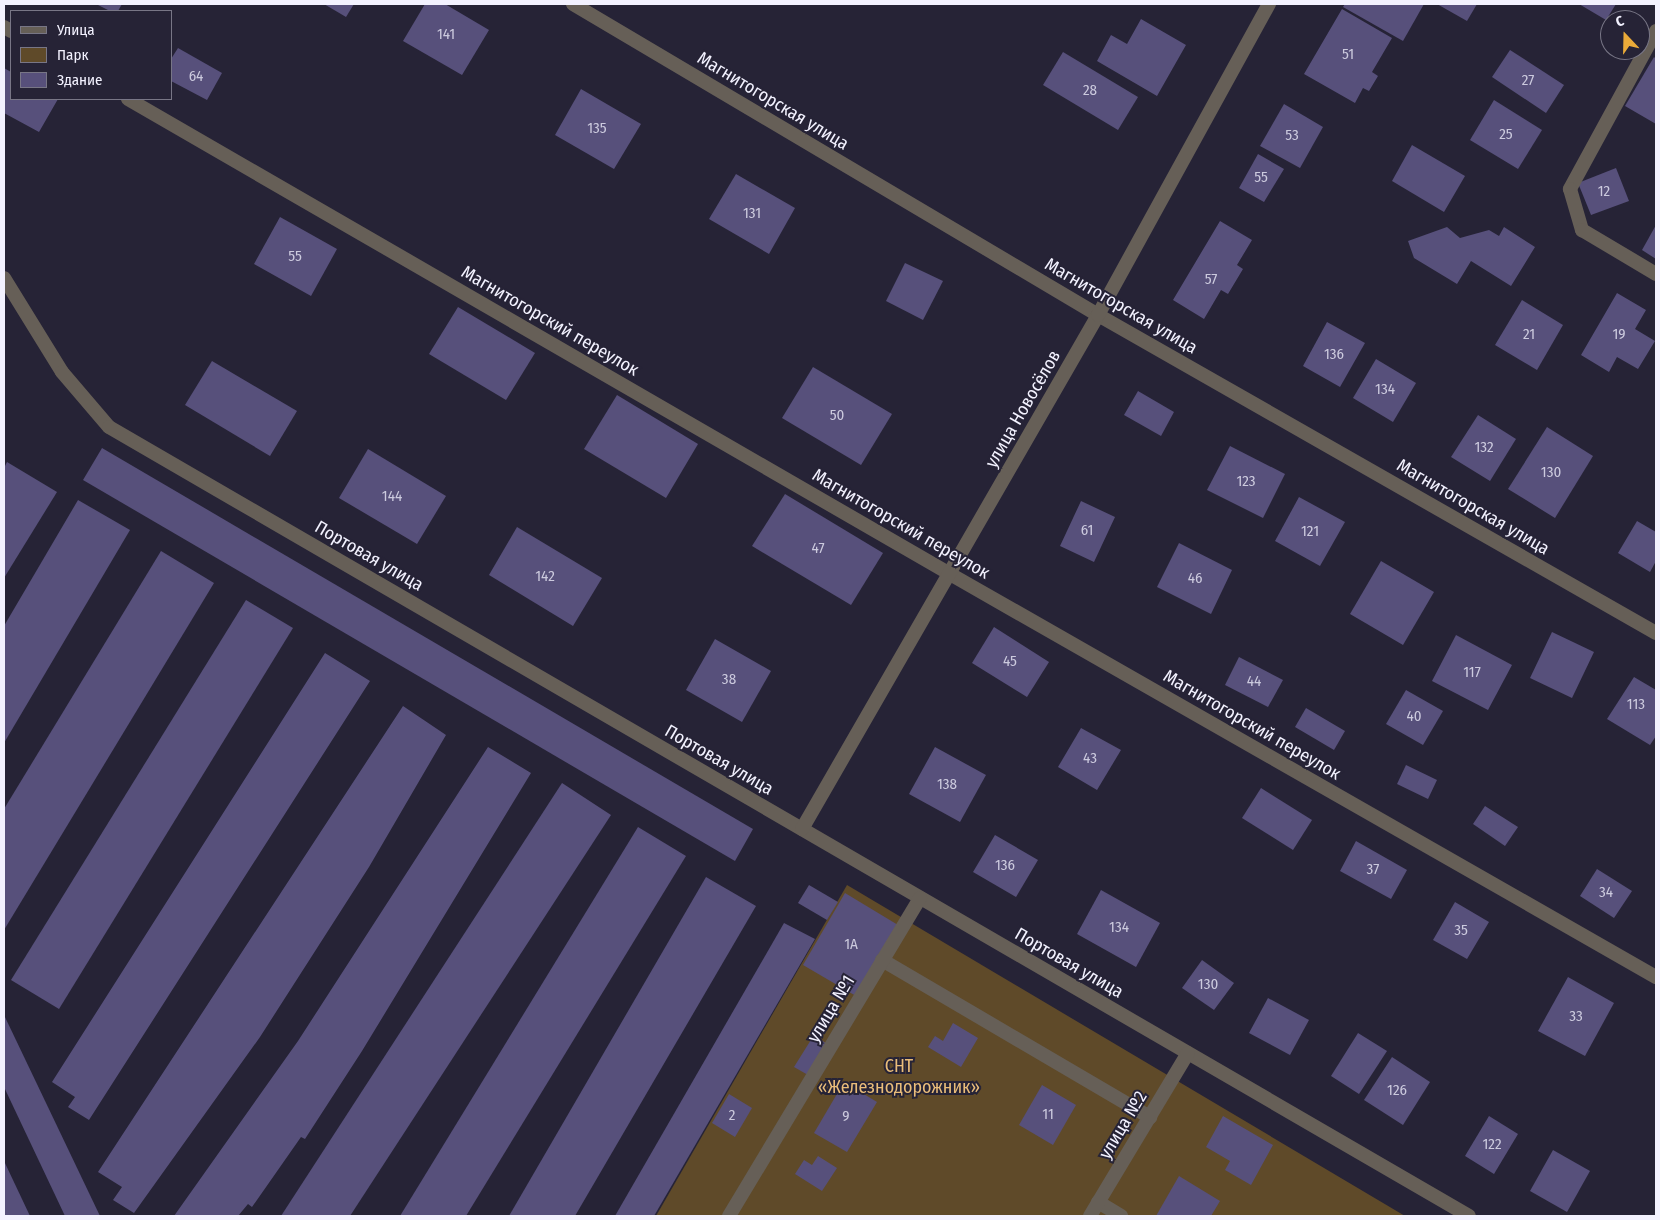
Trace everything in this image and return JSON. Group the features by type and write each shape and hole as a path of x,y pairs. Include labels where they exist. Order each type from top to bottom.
{"street":[{"name":"Магнитогорская улица","path":"573,4 1098,315 1656,633"},
{"name":"улица Новосёлов","path":"802,829 1098,315 1269,4"},
{"path":"1656,30 1570,189 1582,230 1656,274"},
{"name":"Магнитогорский переулок","path":"130,100 950,574 1656,977"},
{"name":"Портовая улица","path":"4,278 62,372 109,427 1469,1216"},
{"name":"улица №1","path":"729,1216 920,898"},
{"path":"882,960 1150,1117"},
{"name":"улица №2","path":"1090,1216 1188,1053"},
{"path":"1098,1202 1121,1216"}],"green space":[{"name":"СНТ «Железнодорожник»","path":"847,885 1405,1216 656,1216"}],"building":[{"path":"96,4 122,4 119,10 108,10"},
{"path":"324,4 354,4 346,17"},
{"path":"425,4 445,4 489,30 462,75 403,41"},
{"path":"1345,4 1424,4 1403,41 1343,7"},
{"path":"1437,4 1477,4 1467,21"},
{"path":"1579,4 1616,4 1612,10 1600,10 1600,16"},
{"path":"1342,9 1392,38 1372,72 1378,76 1369,91 1363,88 1355,103 1304,74"},
{"path":"1141,19 1186,45 1157,96 1097,61 1111,35 1127,44"},
{"path":"178,48 222,73 207,100 172,82 172,57"},
{"path":"1510,50 1564,85 1546,113 1492,77"},
{"path":"1063,52 1138,97 1118,130 1043,85"},
{"path":"1654,57 1656,59 1656,124 1625,106"},
{"path":"4,68 10,71 10,100 57,100 39,132 4,113"},
{"path":"581,89 641,124 614,169 555,135"},
{"path":"1494,100 1542,130 1518,169 1470,140"},
{"path":"1284,104 1323,127 1300,168 1260,146"},
{"path":"1412,145 1465,176 1444,212 1392,181"},
{"path":"1258,154 1284,169 1264,202 1239,188"},
{"path":"1616,168 1629,201 1591,215 1578,183"},
{"path":"736,174 795,208 769,254 709,219"},
{"path":"280,217 337,249 311,296 254,264"},
{"path":"1220,221 1252,240 1237,265 1243,269 1228,294 1221,290 1204,319 1173,300"},
{"path":"1656,225 1656,259 1642,250"},
{"path":"1447,227 1460,238 1489,230 1499,236 1504,227 1535,247 1511,286 1471,261 1457,284 1414,258 1408,241"},
{"path":"905,263 943,281 923,320 886,301"},
{"path":"1617,293 1646,310 1635,329 1655,341 1638,369 1617,357 1609,372 1581,355"},
{"path":"1522,300 1563,325 1537,370 1495,345"},
{"path":"458,307 535,353 506,400 429,354"},
{"path":"1327,322 1365,343 1340,387 1303,366"},
{"path":"1376,359 1416,383 1393,422 1353,398"},
{"path":"212,361 297,411 270,456 185,405"},
{"path":"813,367 892,414 861,465 782,418"},
{"path":"1138,391 1174,412 1161,436 1124,415"},
{"path":"617,395 698,444 666,498 584,449"},
{"path":"1478,415 1516,439 1490,481 1451,457"},
{"path":"1547,427 1593,456 1555,518 1508,489"},
{"path":"1230,446 1285,474 1263,518 1207,490"},
{"path":"102,448 753,829 735,861 83,480"},
{"path":"368,449 446,496 417,544 339,498"},
{"path":"7,462 57,492 4,578 4,468"},
{"path":"785,494 883,553 851,605 752,546"},
{"path":"1299,497 1345,522 1320,566 1275,541"},
{"path":"78,500 130,530 4,743 4,626"},
{"path":"1081,501 1115,517 1094,562 1060,546"},
{"path":"1637,521 1656,532 1656,561 1650,572 1618,553"},
{"path":"517,527 602,578 573,626 489,575"},
{"path":"1179,543 1232,570 1211,614 1157,587"},
{"path":"161,551 214,583 4,930 4,809"},
{"path":"1381,561 1434,592 1403,645 1350,614"},
{"path":"246,600 293,628 59,1009 11,980"},
{"path":"994,627 1049,662 1027,697 972,663"},
{"path":"1552,632 1594,652 1572,698 1530,678"},
{"path":"1456,635 1512,665 1488,710 1432,681"},
{"path":"715,639 771,671 742,722 686,690"},
{"path":"325,653 370,681 89,1120 68,1107 75,1097 52,1082"},
{"path":"1239,657 1283,680 1268,707 1225,685"},
{"path":"1634,677 1656,690 1656,736 1650,745 1607,719"},
{"path":"1406,690 1443,711 1423,745 1386,724"},
{"path":"403,706 446,735 369,867 260,1037 134,1213 113,1200 122,1187 98,1172"},
{"path":"1306,708 1345,731 1334,750 1295,727"},
{"path":"1081,728 1121,750 1097,790 1058,767"},
{"path":"488,747 531,773 362,1051 305,1139 301,1137 252,1207 248,1204 238,1216 174,1216 298,1041"},
{"path":"935,747 986,775 960,822 909,794"},
{"path":"1406,765 1437,780 1428,799 1397,784"},
{"path":"562,783 611,815 350,1216 281,1216"},
{"path":"1261,788 1312,820 1293,850 1242,818"},
{"path":"1485,806 1518,827 1505,846 1473,824"},
{"path":"638,827 686,856 466,1216 400,1216"},
{"path":"995,835 1038,860 1016,897 973,872"},
{"path":"1356,841 1407,870 1391,899 1340,871"},
{"path":"1597,869 1632,891 1614,918 1580,896"},
{"path":"706,877 756,906 575,1216 509,1216"},
{"path":"809,885 838,902 827,920 798,903"},
{"path":"1101,890 1160,923 1136,967 1077,934"},
{"path":"845,893 898,925 856,996 803,965"},
{"path":"1455,902 1489,922 1467,959 1433,940"},
{"path":"784,923 815,939 654,1216 615,1216"},
{"path":"1202,960 1234,983 1214,1010 1182,988"},
{"path":"1568,977 1614,1003 1585,1056 1538,1031"},
{"path":"1268,998 1309,1020 1290,1055 1249,1033"},
{"path":"4,1015 100,1216 65,1216 4,1087"},
{"path":"953,1023 978,1038 961,1067 928,1047 935,1036 943,1041"},
{"path":"1358,1033 1387,1051 1359,1094 1331,1076"},
{"path":"814,1035 827,1044 808,1075 794,1067"},
{"path":"1392,1057 1430,1082 1403,1125 1364,1100"},
{"path":"844,1082 877,1102 847,1152 814,1133"},
{"path":"1042,1085 1076,1105 1053,1145 1019,1125"},
{"path":"729,1094 752,1108 735,1137 712,1123"},
{"path":"1223,1116 1273,1145 1251,1185 1225,1170 1230,1161 1206,1147"},
{"path":"1489,1116 1518,1134 1494,1174 1465,1156"},
{"path":"1553,1150 1590,1171 1567,1212 1530,1191"},
{"path":"818,1156 837,1168 822,1191 795,1174 804,1160 812,1165"},
{"path":"4,1161 30,1216 4,1216"},
{"path":"1179,1176 1220,1201 1211,1216 1156,1216"}]}
